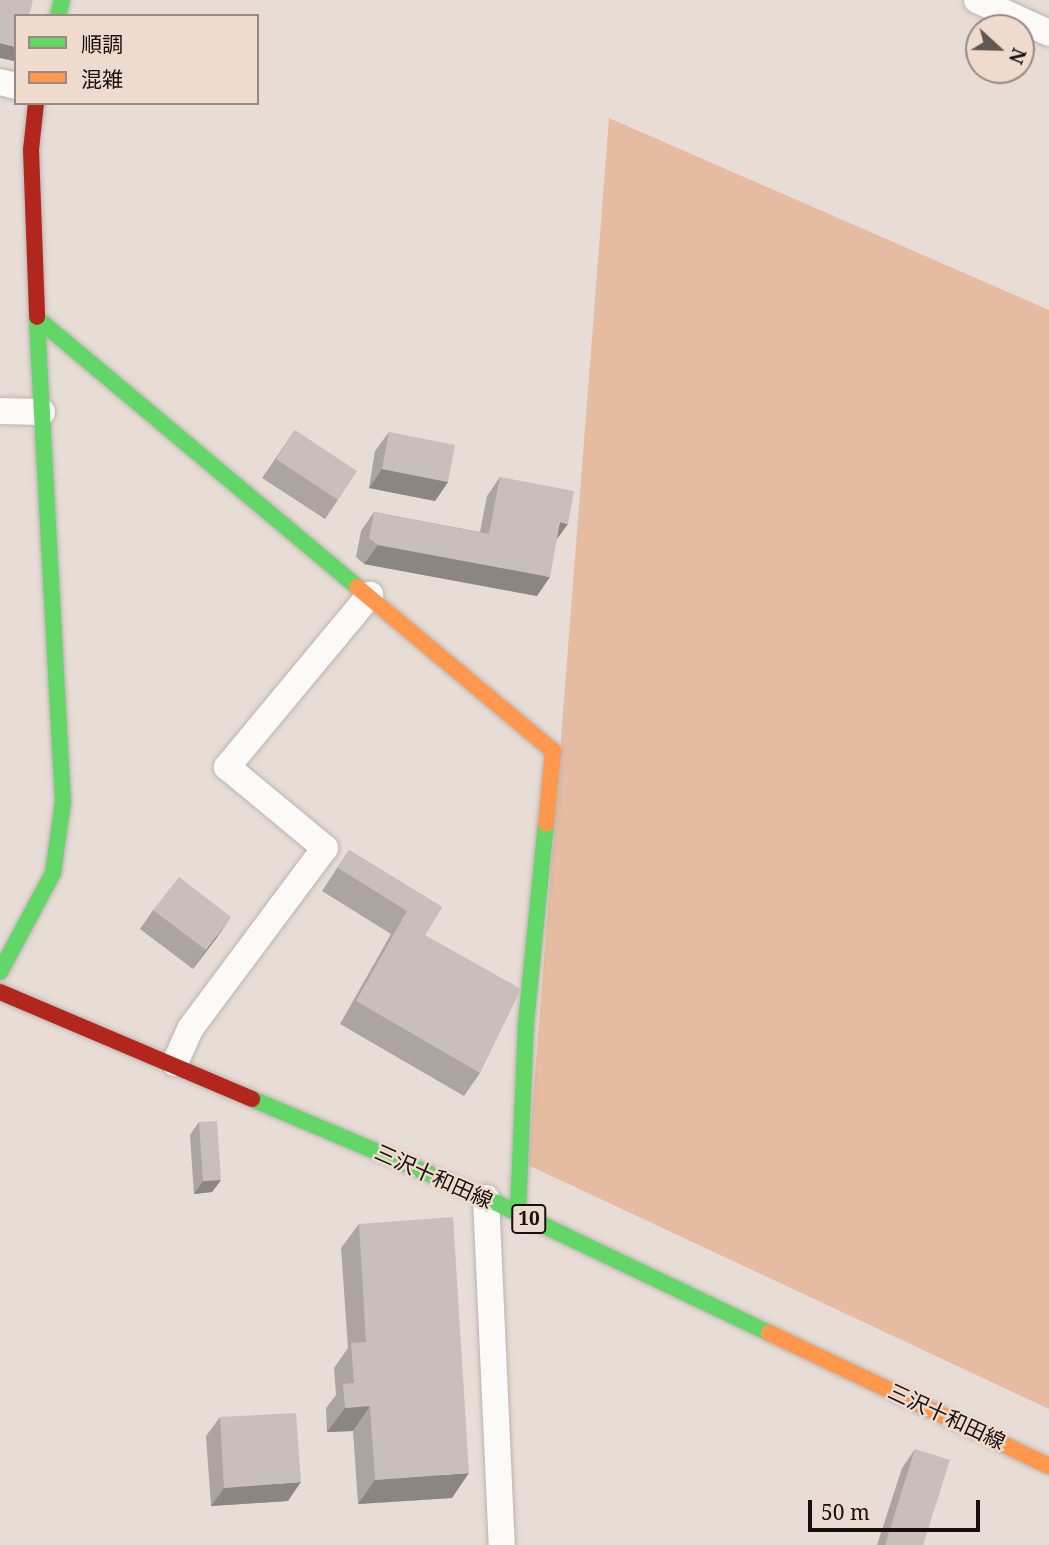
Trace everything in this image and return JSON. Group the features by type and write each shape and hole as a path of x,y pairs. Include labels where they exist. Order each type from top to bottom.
{"street":[{"path":"977,0 1049,33"},
{"path":"0,972 53,873 63,802 31,150 36,105"},
{"path":"38,318 553,751 526,1023 518,1213"},
{"path":"0,411 42,412"},
{"path":"175,1063 190,1029 325,848 227,767 370,595"},
{"name":"三沢十和田線","path":"0,992 175,1063 486,1198 1049,1466"},
{"path":"486,1198 502,1545"}],"shaded area":[{"path":"609,118 1049,310 1049,1409 528,1165"}],"building":[{"path":"0,0 33,0 30,14 14,14 14,46 0,43"},
{"path":"295,430 357,471 338,500 276,459"},
{"path":"389,432 455,445 448,482 382,469"},
{"path":"500,477 574,491 568,524 560,522 550,577 378,545 369,538 374,512 489,534"},
{"path":"349,850 442,907 425,935 521,989 480,1073 356,1001 407,911 338,868"},
{"path":"179,877 231,917 206,950 153,910"},
{"path":"217,1121 221,1180 203,1181 199,1122"},
{"path":"453,1217 469,1473 375,1480 370,1406 345,1408 343,1384 354,1383 351,1343 366,1342 359,1224"},
{"path":"296,1413 301,1482 224,1488 220,1417"},
{"path":"915,1449 950,1460 923,1545 885,1545"}],"traffic: fast":[{"path":"58,14 62,0"},
{"path":"0,972 53,873 63,802 37,317"},
{"path":"38,319 357,587"},
{"path":"518,1213 526,1023 546,824"},
{"path":"252,1099 486,1198 769,1333"}],"traffic: slow":[{"path":"357,587 553,751 546,824"},
{"path":"769,1333 1049,1466"}],"traffic: jam":[{"path":"36,105 31,150 37,317"},
{"path":"0,992 252,1099"}]}
